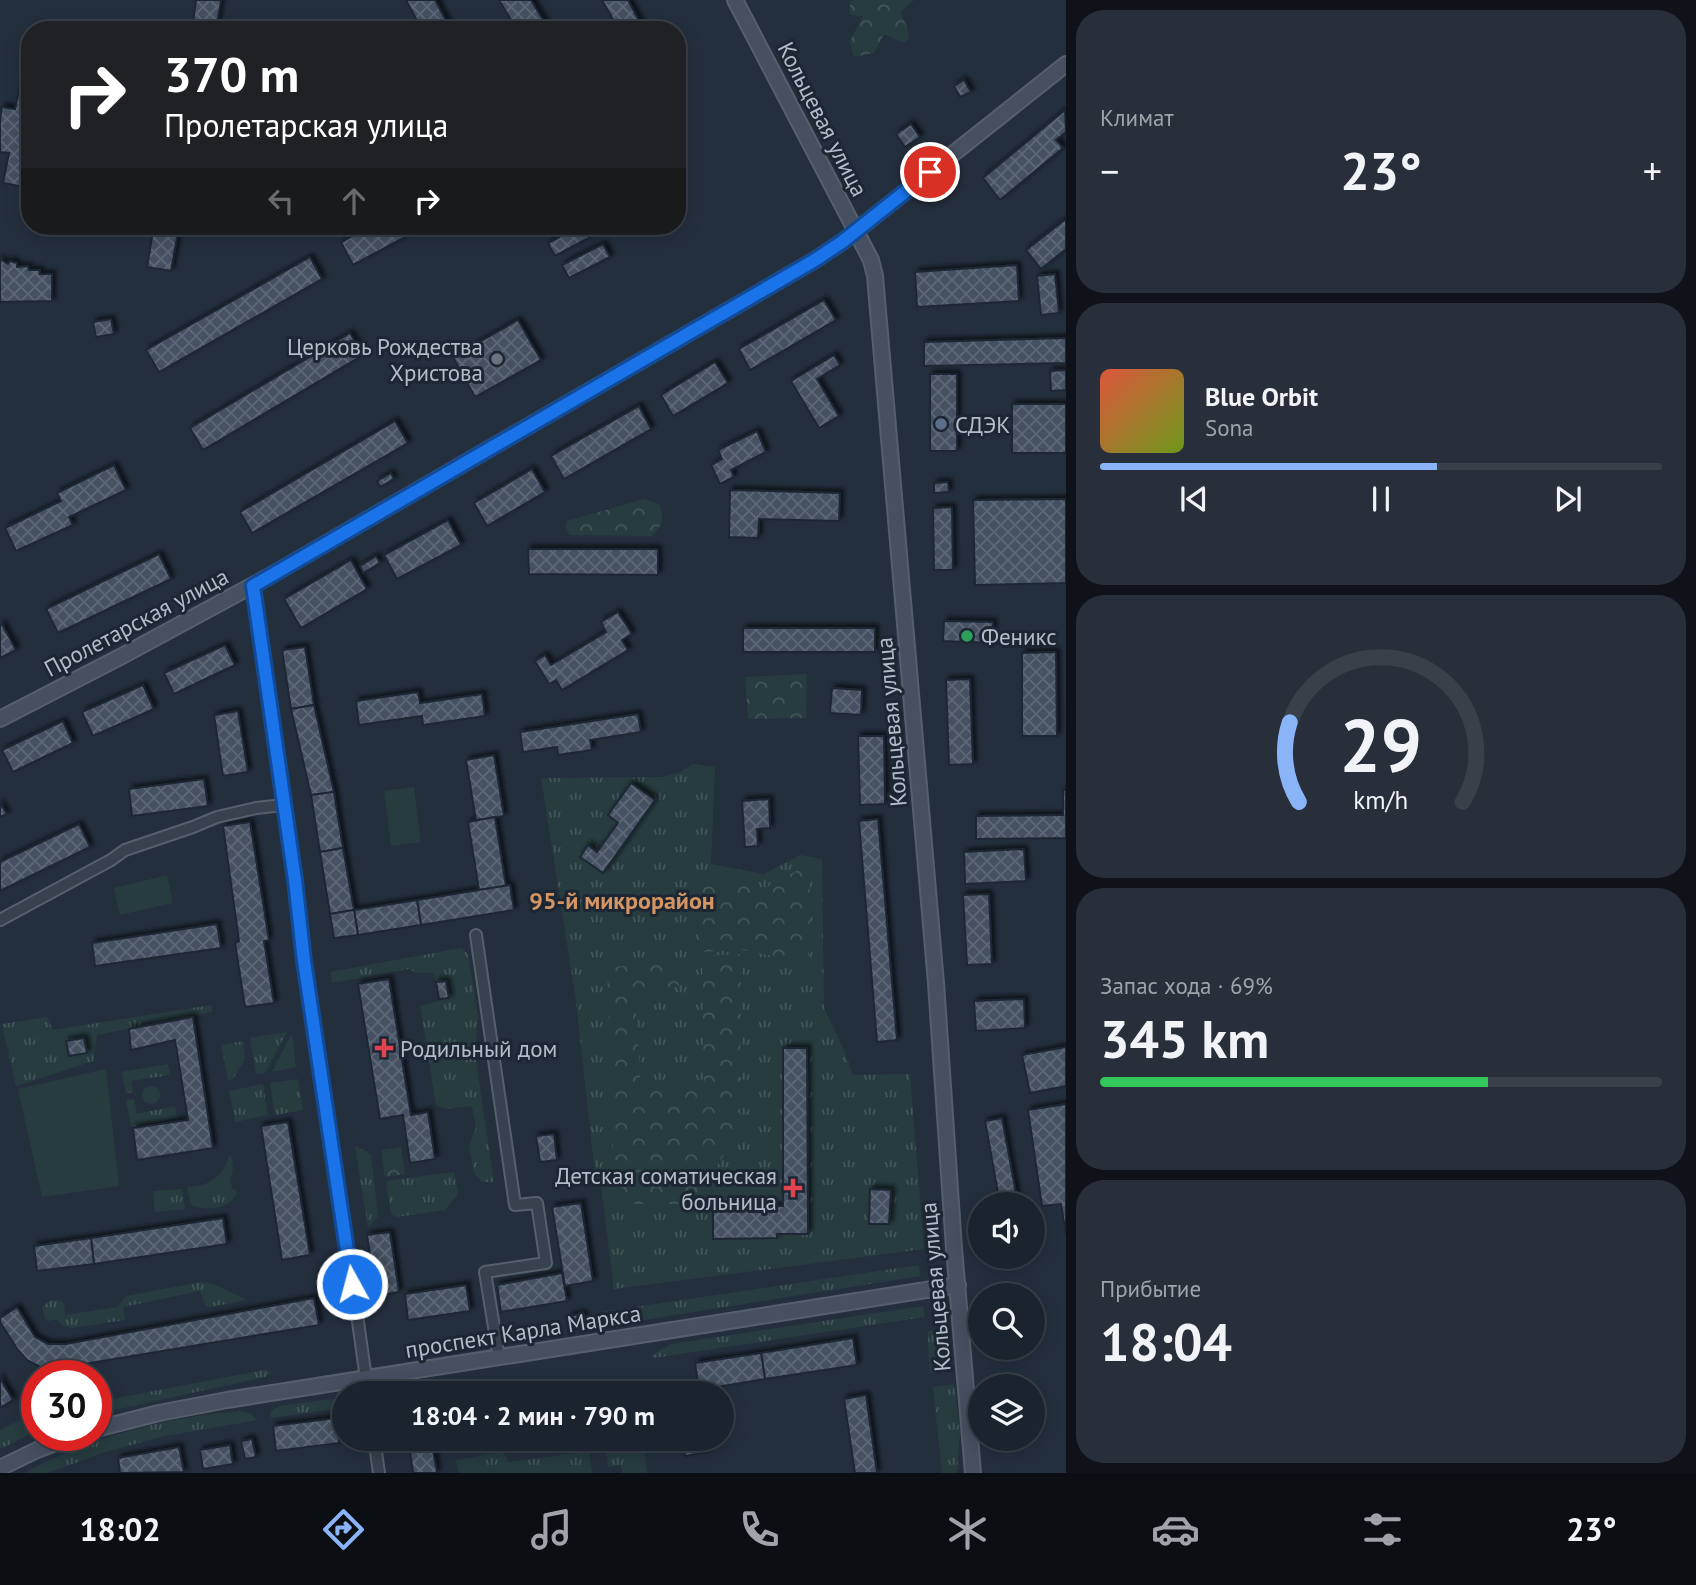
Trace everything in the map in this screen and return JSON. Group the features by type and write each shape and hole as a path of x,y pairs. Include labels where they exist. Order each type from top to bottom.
{"street":[{"name":"Кольцевая улица","path":"735,0 871,260 875,276 936,983 973,1473"},
{"name":"Пролетарская улица","path":"0,719 253,586 815,260 1066,64"},
{"path":"253,586 304,961 366,1381"},
{"path":"0,920 125,850 216,817 284,805"},
{"path":"476,935 515,1205 537,1203 546,1263 485,1272 499,1358"},
{"name":"проспект Карла Маркса","path":"391,1381 499,1358 958,1285"},
{"name":"проспект Карла Маркса","path":"112,1425 196,1405 332,1390"},
{"path":"0,1468 35,1451"},
{"path":"376,1451 379,1473"}],"green space":[{"path":"914,0 900,12 909,39 903,43 884,34 874,53 854,57 850,41 863,16 850,15 850,2"},
{"path":"644,499 659,504 662,513 660,525 652,536 570,535 566,529 567,521"},
{"path":"807,674 806,718 748,719 745,677"},
{"path":"692,764 715,767 711,864 764,874 800,855 822,859 824,1008 853,1075 910,1074 924,1249 614,1289 601,1186 595,1175 576,1001 541,778 663,777 679,773"},
{"path":"414,787 421,842 391,846 384,791"},
{"path":"802,868 810,871 809,963 742,950 701,952 699,874 765,888"},
{"path":"167,875 173,903 120,915 114,888"},
{"path":"461,948 468,954 478,1016 475,1054 494,1182 482,1182 474,1173 469,1146 476,1128 472,1106 446,1109 436,1105 420,1006 449,998 446,981 436,982 433,973 416,973 409,969 332,983 330,972"},
{"path":"741,954 740,1128 694,1204 629,1204 614,1173 607,967 678,963 679,985 635,995 641,1087 704,1086 702,956"},
{"path":"211,1005 212,1012 97,1035 93,1061 16,1086 2,1024 47,1017 53,1030"},
{"path":"287,1032 265,1073 256,1074 250,1038"},
{"path":"292,1033 296,1067 272,1072"},
{"path":"243,1041 245,1059 233,1079 228,1080 221,1045"},
{"path":"168,1064 170,1075 131,1081 133,1092 126,1094 122,1072"},
{"path":"106,1069 119,1186 42,1197 18,1089"},
{"path":"298,1079 303,1110 275,1115 270,1083"},
{"path":"263,1084 268,1115 235,1122 229,1091"},
{"path":"151,1086 157,1089 160,1095 157,1101 151,1104 145,1101 142,1095 145,1089"},
{"path":"134,1099 137,1114 175,1106 177,1118 131,1127 126,1100"},
{"path":"355,1146 371,1154 378,1216 368,1228"},
{"path":"401,1147 405,1174 385,1177 381,1150"},
{"path":"230,1155 233,1166 230,1178 232,1189 237,1191 234,1197 230,1202 218,1207 191,1205 187,1187 203,1185 215,1179"},
{"path":"454,1172 458,1194 445,1210 397,1217 391,1214 386,1181"},
{"path":"182,1189 185,1209 155,1212 153,1191"},
{"path":"919,1265 920,1276 618,1324 602,1321 601,1312"},
{"path":"201,1282 214,1284 247,1300 210,1307 206,1306 200,1291 123,1307 125,1320 72,1328 64,1326 56,1319 49,1321 42,1308 55,1300 64,1303 65,1315 118,1307 126,1296"},
{"path":"923,1306 925,1317 653,1358 652,1355 671,1344"},
{"path":"948,1328 953,1371 930,1373 928,1331"},
{"path":"264,1370 272,1372 265,1377 112,1410 112,1399"},
{"path":"954,1384 960,1431 957,1473 942,1473 933,1387"},
{"path":"332,1399 332,1409 271,1418 270,1412 279,1406"},
{"path":"242,1411 257,1420 165,1436 112,1450 112,1436 158,1424"},
{"path":"21,1419 21,1439 0,1449 0,1430"},
{"path":"70,1451 109,1451 48,1473 25,1473"},
{"path":"570,1451 589,1451 592,1473 459,1473 456,1460 503,1452 509,1462 570,1454"},
{"path":"606,1451 644,1451 647,1473 622,1473 621,1465 608,1467"}],"building":[{"path":"196,0 221,0 218,21 193,21"},
{"path":"406,0 435,0 446,21 417,21"},
{"path":"499,0 531,0 544,21 512,21"},
{"path":"602,0 628,0 639,21 614,21"},
{"path":"964,80 971,92 960,97 954,86"},
{"path":"21,84 21,186 3,183 9,153 0,152 2,107 15,109"},
{"path":"1065,110 1066,132 1056,140 1063,148 1000,200 983,178"},
{"path":"911,124 920,137 905,147 896,134"},
{"path":"1066,219 1066,249 1041,269 1026,250"},
{"path":"152,235 177,235 171,271 147,267"},
{"path":"354,235 409,235 353,265 341,242"},
{"path":"563,235 594,235 555,256 548,243"},
{"path":"603,244 610,257 569,278 562,265"},
{"path":"310,257 322,279 159,372 146,350"},
{"path":"0,259 8,264 10,261 17,263 17,267 28,266 29,270 40,270 40,274 52,274 52,301 0,302"},
{"path":"1017,265 1019,301 917,307 915,272"},
{"path":"1055,274 1059,313 1041,315 1037,276"},
{"path":"824,300 836,320 750,370 739,349"},
{"path":"111,319 114,334 96,337 93,322"},
{"name":"Церковь Рождества Христова","path":"518,320 541,360 475,397 453,357"},
{"path":"350,333 363,355 203,450 190,428"},
{"path":"1066,338 1066,363 924,366 924,342"},
{"path":"834,355 840,365 817,379 839,416 819,428 791,381"},
{"path":"715,362 728,383 673,416 661,395"},
{"path":"1066,370 1066,390 1051,391 1050,371"},
{"path":"930,374 957,374 957,451 930,451"},
{"path":"1012,404 1066,404 1066,453 1012,453"},
{"path":"639,406 651,429 564,479 551,456"},
{"path":"395,421 408,443 252,533 240,512"},
{"path":"757,431 766,452 731,470 734,477 720,484 711,465 722,459 718,450"},
{"path":"114,465 126,490 69,517 73,525 16,551 5,528 61,501 57,493"},
{"path":"532,469 545,492 487,526 474,503"},
{"path":"391,473 394,479 380,487 377,481"},
{"path":"948,482 949,492 934,493 934,483"},
{"path":"730,490 840,493 839,521 759,519 758,538 729,537"},
{"path":"1066,499 1066,583 975,585 973,500"},
{"path":"952,507 953,570 934,570 933,508"},
{"path":"448,520 461,545 397,579 384,555"},
{"path":"528,549 658,549 658,575 529,574"},
{"path":"159,554 171,579 58,633 46,609"},
{"path":"376,556 380,563 363,573 360,566"},
{"path":"351,560 367,589 301,628 284,599"},
{"path":"618,612 632,634 622,640 628,650 562,690 556,680 549,684 535,661 545,655 551,665 606,632 601,622"},
{"path":"944,621 993,622 992,643 943,641"},
{"path":"2,624 16,650 0,658 0,625"},
{"path":"743,628 875,628 875,652 743,652"},
{"path":"225,645 235,665 174,694 164,673"},
{"path":"305,647 314,705 291,709 282,650"},
{"path":"1056,652 1057,736 1022,736 1022,653"},
{"path":"970,679 973,764 949,765 946,680"},
{"path":"143,685 154,709 93,736 82,712"},
{"path":"832,688 862,690 861,715 830,713"},
{"path":"418,692 420,703 482,694 485,716 423,725 422,716 359,725 356,701"},
{"path":"314,705 334,792 311,795 291,709"},
{"path":"238,711 248,772 223,776 214,715"},
{"path":"638,714 641,732 590,740 592,750 558,755 557,747 523,752 520,732"},
{"path":"63,721 73,743 13,772 2,750"},
{"path":"858,736 884,736 885,804 860,805"},
{"path":"494,755 504,816 476,820 466,760"},
{"path":"204,779 208,806 132,816 129,789"},
{"path":"631,783 655,800 603,873 580,857 588,845 597,852 618,823 608,815"},
{"path":"1063,790 1066,790 1066,838 976,839 976,816 1063,815"},
{"path":"334,792 343,848 320,852 311,795"},
{"path":"769,799 770,828 757,829 758,846 745,847 742,801"},
{"path":"0,803 7,814 0,817"},
{"path":"495,817 506,886 479,890 468,822"},
{"path":"878,819 897,1040 877,1042 859,821"},
{"path":"250,822 269,940 264,941 274,1003 245,1007 235,943 239,941 223,826"},
{"path":"79,824 90,847 0,891 0,862"},
{"path":"343,848 354,910 330,914 320,852"},
{"path":"1024,849 1026,881 965,884 964,852"},
{"path":"510,885 514,910 421,925 417,900"},
{"path":"989,894 992,964 967,965 963,895"},
{"path":"417,900 421,925 358,935 354,910"},
{"path":"354,910 358,935 334,938 330,914"},
{"path":"217,924 221,948 95,966 92,943"},
{"name":"Родильный дом","path":"389,979 411,1115 428,1112 435,1159 410,1163 403,1115 380,1119 358,984"},
{"path":"446,981 449,998 439,999 436,982"},
{"path":"1024,999 1025,1028 976,1031 974,1001"},
{"path":"193,1017 213,1148 137,1160 133,1128 188,1120 175,1040 131,1050 129,1029"},
{"path":"84,1038 87,1053 69,1056 66,1041"},
{"path":"1066,1047 1066,1086 1030,1093 1022,1055"},
{"path":"783,1048 807,1048 808,1234 777,1234 777,1238 713,1239 713,1206 783,1206"},
{"path":"1066,1104 1066,1235 1061,1204 1045,1206 1045,1192 1040,1192 1028,1110"},
{"path":"1002,1118 1016,1192 998,1192 985,1121"},
{"path":"288,1122 310,1255 282,1260 261,1126"},
{"path":"554,1134 557,1160 540,1162 536,1136"},
{"path":"870,1189 891,1190 889,1224 869,1224"},
{"path":"581,1203 593,1281 565,1286 552,1207"},
{"path":"223,1218 227,1244 94,1264 91,1238"},
{"path":"390,1232 399,1292 376,1296 367,1235"},
{"path":"91,1238 94,1264 37,1271 34,1246"},
{"path":"562,1273 567,1301 501,1312 497,1285"},
{"path":"466,1285 470,1311 408,1320 405,1294"},
{"path":"314,1298 319,1325 108,1360 27,1360 0,1322 0,1318 17,1307 35,1337 48,1344 66,1344"},
{"path":"583,1313 584,1320 571,1323 570,1316"},
{"path":"853,1338 857,1365 765,1379 761,1353"},
{"path":"761,1353 765,1379 734,1384 734,1381 698,1381 695,1363"},
{"path":"0,1378 13,1400 0,1408"},
{"path":"866,1395 877,1473 855,1473 844,1399"},
{"path":"332,1419 332,1444 276,1451 273,1426"},
{"path":"252,1439 256,1457 245,1459 241,1441"},
{"path":"230,1445 233,1464 203,1469 200,1450"},
{"path":"179,1447 184,1472 120,1473 118,1458"},
{"path":"410,1451 433,1451 437,1473 413,1473"},
{"path":"684,1451 709,1452 685,1456"}],"place":[{"name":"Церковь Рождества Христова","path":"497,359"},
{"name":"СДЭК","path":"941,424"},
{"name":"Феникс","path":"967,636"},
{"name":"Родильный дом","path":"384,1048"},
{"name":"Детская соматическая больница","path":"793,1188"}],"district":[{"name":"95-й микрорайон","path":"622,900"}],"route":[{"path":"352,1284 304,961 253,586 815,260 842,242 930,172"}]}
